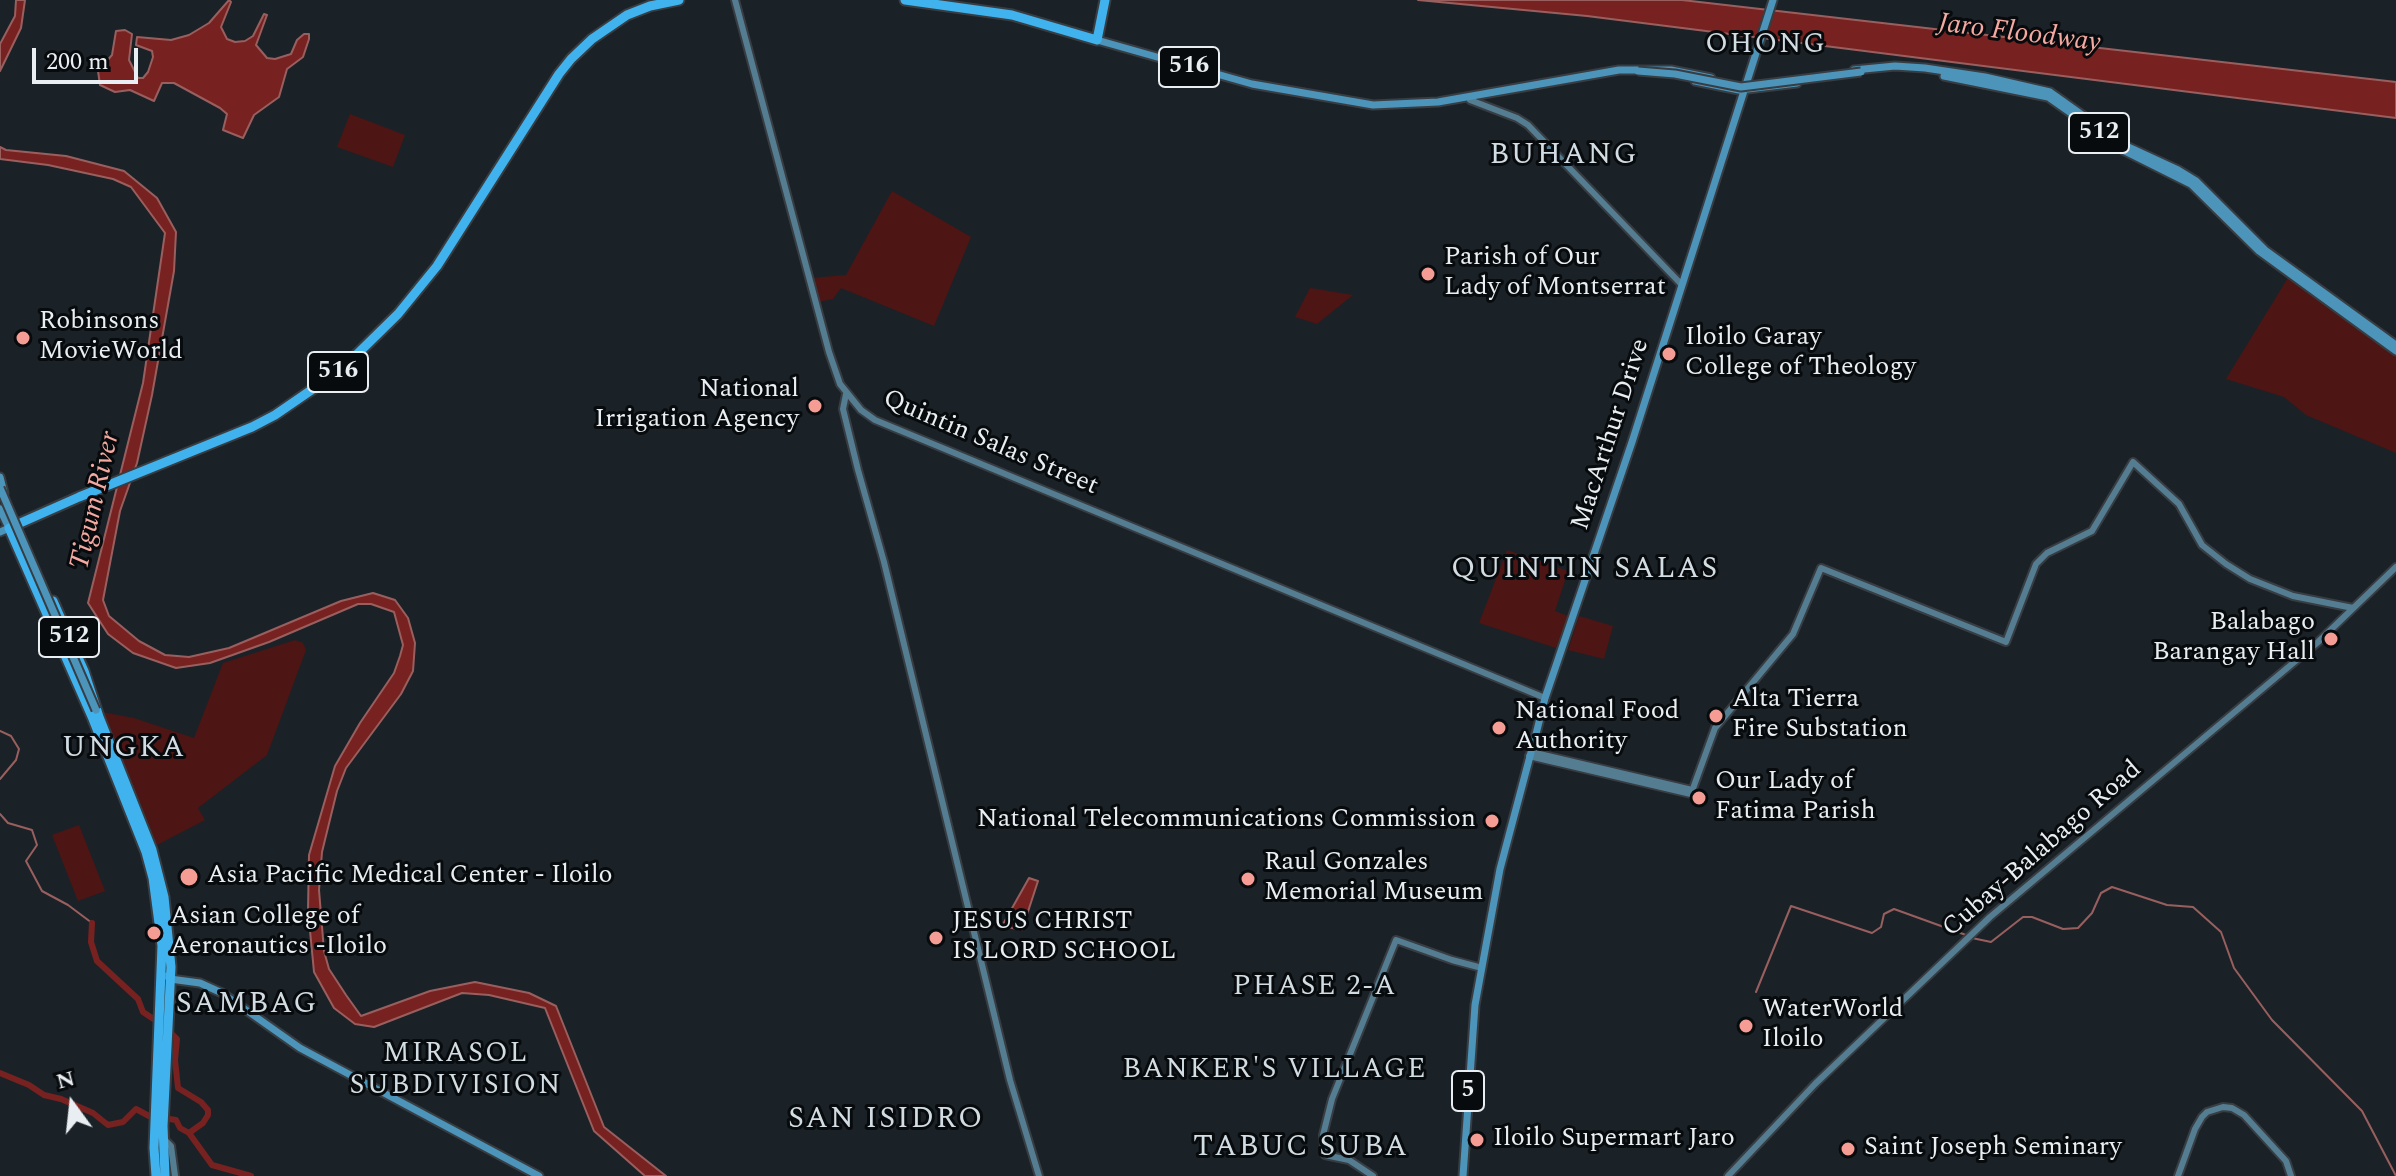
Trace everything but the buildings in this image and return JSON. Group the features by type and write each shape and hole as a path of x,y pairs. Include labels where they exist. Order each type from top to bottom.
{"highway":[{"name":"516","path":"13,529 221,442 273,416 338,372 398,314 437,266 559,74 579,51 627,15 679,0"},
{"name":"516","path":"905,0 1012,15 1097,40"},
{"path":"1097,40 1105,0"},
{"path":"0,501 13,529"},
{"name":"512","path":"13,529 33,558 35,573"},
{"name":"512","path":"13,529 95,714 155,870 166,966"},
{"path":"156,1176 159,1032 174,980 166,966"},
{"path":"159,1104 168,1041 164,1011 166,966"},
{"path":"159,1126 165,1176"}],"main road":[{"name":"MacArthur Drive","path":"1463,1176 1474,1012 1500,869 1531,751 1772,1"},
{"name":"516","path":"1097,40 1252,84 1309,96 1383,105 1457,99 1594,73 1638,71 1732,86 1747,80"},
{"name":"512","path":"1747,80 1761,82 1911,67 2050,92 2126,146 2165,167 2188,175 2209,192 2265,250 2396,348"},
{"path":"1638,71 1675,74 1741,87 1867,71"},
{"name":"512","path":"1747,80 1755,89 1867,71"},
{"path":"1732,86 1740,100 1755,89"},
{"path":"1448,96 1470,100"},
{"name":"512","path":"0,477 13,529"},
{"name":"512","path":"0,488 75,657 95,714"},
{"name":"512","path":"0,501 95,714"},
{"name":"512","path":"0,509 13,529"},
{"path":"174,980 200,983 222,993 307,1052 539,1176"}],"street":[{"name":"Quintin Salas Street","path":"735,0 829,352 840,384 861,410 875,420 1547,699"},
{"path":"1470,100 1528,125 1682,285"},
{"path":"846,394 843,409 858,470 884,562 1010,1080 1039,1176"},
{"path":"1531,751 1691,792 1715,728 1793,634 1821,568 2006,642 2036,564 2047,553 2092,531 2133,462 2179,504 2202,545 2226,564 2253,580 2293,596 2353,608"},
{"name":"Cubay-Balabago Road","path":"1728,1176 1821,1077 1968,938 2250,701 2396,567"},
{"path":"1373,1176 1349,1160 1325,1155 1323,1135 1332,1099 1396,940 1482,968"},
{"path":"2178,1176 2202,1117 2213,1109 2232,1108 2244,1115 2286,1161 2291,1176"},
{"path":"162,1139 171,1146 175,1176"}],"shaded area":[{"path":"16,0 25,0 21,28 0,71 0,44 15,16"},
{"path":"229,0 231,2 221,27 227,39 245,41 253,36 264,14 267,15 256,45 267,58 291,54 297,40 309,34 303,57 287,69 279,97 254,115 243,138 223,130 227,114 220,108 174,83 162,83 154,101 130,90 115,92 100,85 98,71 112,55 116,31 125,30 132,34 129,60 138,78 143,78 153,57 152,51 136,45 137,37 171,40 189,35 209,23"},
{"path":"1418,0 1682,0 2396,82 2396,118 1587,16"},
{"path":"350,114 405,135 393,167 337,147"},
{"path":"0,147 66,156 124,171 157,198 176,232 174,271 152,395 137,463 120,511 103,600 109,616 139,641 165,655 189,657 229,648 341,601 373,593 395,600 408,618 415,643 413,671 401,694 346,768 322,852 319,890 324,951 329,969 361,1016 430,991 475,982 529,993 556,1006 604,1127 666,1176 645,1176 594,1131 545,1008 489,995 462,993 374,1027 355,1024 334,1008 314,972 308,910 309,855 335,766 394,673 400,656 403,645 394,612 371,604 358,604 210,663 176,668 133,653 108,634 88,603 143,383 165,233 131,187 113,179 48,165 0,159"},
{"path":"892,191 971,237 934,326 841,288 833,299 818,302 811,278 846,275"},
{"path":"2289,276 2396,354 2396,453 2306,415 2284,397 2226,379"},
{"path":"1310,288 1353,295 1317,324 1295,317"},
{"path":"1507,550 1568,571 1555,611 1568,616 1556,648 1479,623"},
{"path":"1579,616 1613,626 1604,659 1568,650"},
{"path":"295,640 303,643 306,650 267,755 198,808 205,820 157,845 102,712 134,718 194,738 223,663"},
{"path":"79,825 105,891 78,901 52,835"},
{"path":"1029,878 1038,881 1022,930 1002,926"}],"waterway":[{"path":"0,731 11,736 19,749 16,760 0,779"},
{"path":"0,814 8,823 32,830 37,845 26,861 42,891 92,923"},
{"path":"1972,938 1991,942 2023,917 2032,917 2063,929 2078,928 2092,913 2101,893 2112,887 2167,905 2193,907 2221,932 2234,968 2272,1020 2362,1111 2396,1176"},
{"path":"1756,992 1791,906 1872,933 1881,927 1884,914 1894,909 1966,935"},
{"path":"92,923 91,942 97,961 138,999 143,1012 158,1022"},
{"path":"167,1029 177,1039 175,1060 178,1088 208,1110 203,1123 189,1133"},
{"path":"0,1073 44,1095 93,1113 108,1125 123,1122 136,1109 149,1116 176,1120 212,1165 251,1176"}],"place":[{"name":"Parish of Our Lady of Montserrat","path":"1428,274"},
{"name":"Robinsons MovieWorld","path":"23,338"},
{"name":"Iloilo Garay College of Theology","path":"1669,354"},
{"name":"National Irrigation Agency","path":"815,406"},
{"name":"Balabago Barangay Hall","path":"2331,639"},
{"name":"Alta Tierra Fire Substation","path":"1716,716"},
{"name":"National Food Authority","path":"1499,728"},
{"name":"Our Lady of Fatima Parish","path":"1699,798"},
{"name":"National Telecommunications Commission","path":"1492,821"},
{"name":"Asia Pacific Medical Center - Iloilo","path":"189,877"},
{"name":"Raul Gonzales Memorial Museum","path":"1248,879"},
{"name":"Asian College of Aeronautics -Iloilo","path":"154,933"},
{"name":"JESUS CHRIST IS LORD SCHOOL","path":"936,938"},
{"name":"WaterWorld Iloilo","path":"1746,1026"},
{"name":"Iloilo Supermart Jaro","path":"1477,1140"},
{"name":"Saint Joseph Seminary","path":"1848,1149"}],"district":[{"name":"OHONG","path":"1766,47"},
{"name":"BUHANG","path":"1564,157"},
{"name":"QUINTIN SALAS","path":"1585,571"},
{"name":"UNGKA","path":"124,750"},
{"name":"PHASE 2-A","path":"1315,989"},
{"name":"SAMBAG","path":"247,1006"},
{"name":"MIRASOL SUBDIVISION","path":"456,1072"},
{"name":"BANKER'S VILLAGE","path":"1275,1072"},
{"name":"SAN ISIDRO","path":"886,1121"},
{"name":"TABUC SUBA","path":"1301,1149"}],"water label":[{"name":"Jaro Floodway","path":"2019,35"},
{"name":"Tigum River","path":"97,501"}]}
